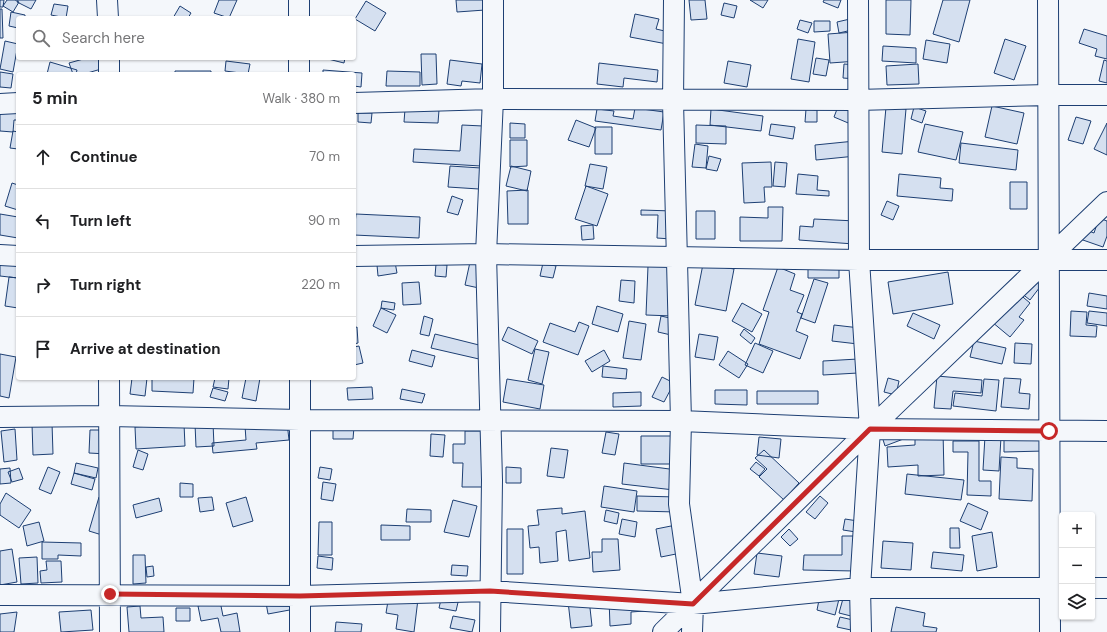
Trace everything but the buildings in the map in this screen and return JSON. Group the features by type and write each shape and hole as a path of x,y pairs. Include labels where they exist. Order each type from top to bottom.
{"street":[{"path":"108,0 108,16"},
{"path":"299,0 299,16"},
{"path":"490,632 492,480 489,419 486,254 493,99 493,0"},
{"path":"674,0 673,101 681,421 679,504 693,604 692,632"},
{"path":"858,0 857,100 859,260 870,429 860,588 860,632"},
{"path":"1048,0 1049,431 1056,588 1050,632"},
{"path":"109,60 110,72"},
{"path":"299,60 299,72"},
{"path":"356,103 493,99 673,101 857,100 1048,95 1107,96"},
{"path":"0,104 16,103"},
{"path":"663,632 870,429 1107,202"},
{"path":"356,256 486,254 859,260 1048,258 1107,260"},
{"path":"0,255 16,256"},
{"path":"109,380 110,632"},
{"path":"300,380 300,632"},
{"path":"0,417 109,416 300,420 489,419 681,421 870,429 1107,431"},
{"path":"0,595 110,594 300,596 490,591 693,604 860,588 1056,588"},
{"path":"1095,588 1107,588"}],"route":[{"path":"110,594 300,596 490,591 693,604 870,429 1049,431"}]}
